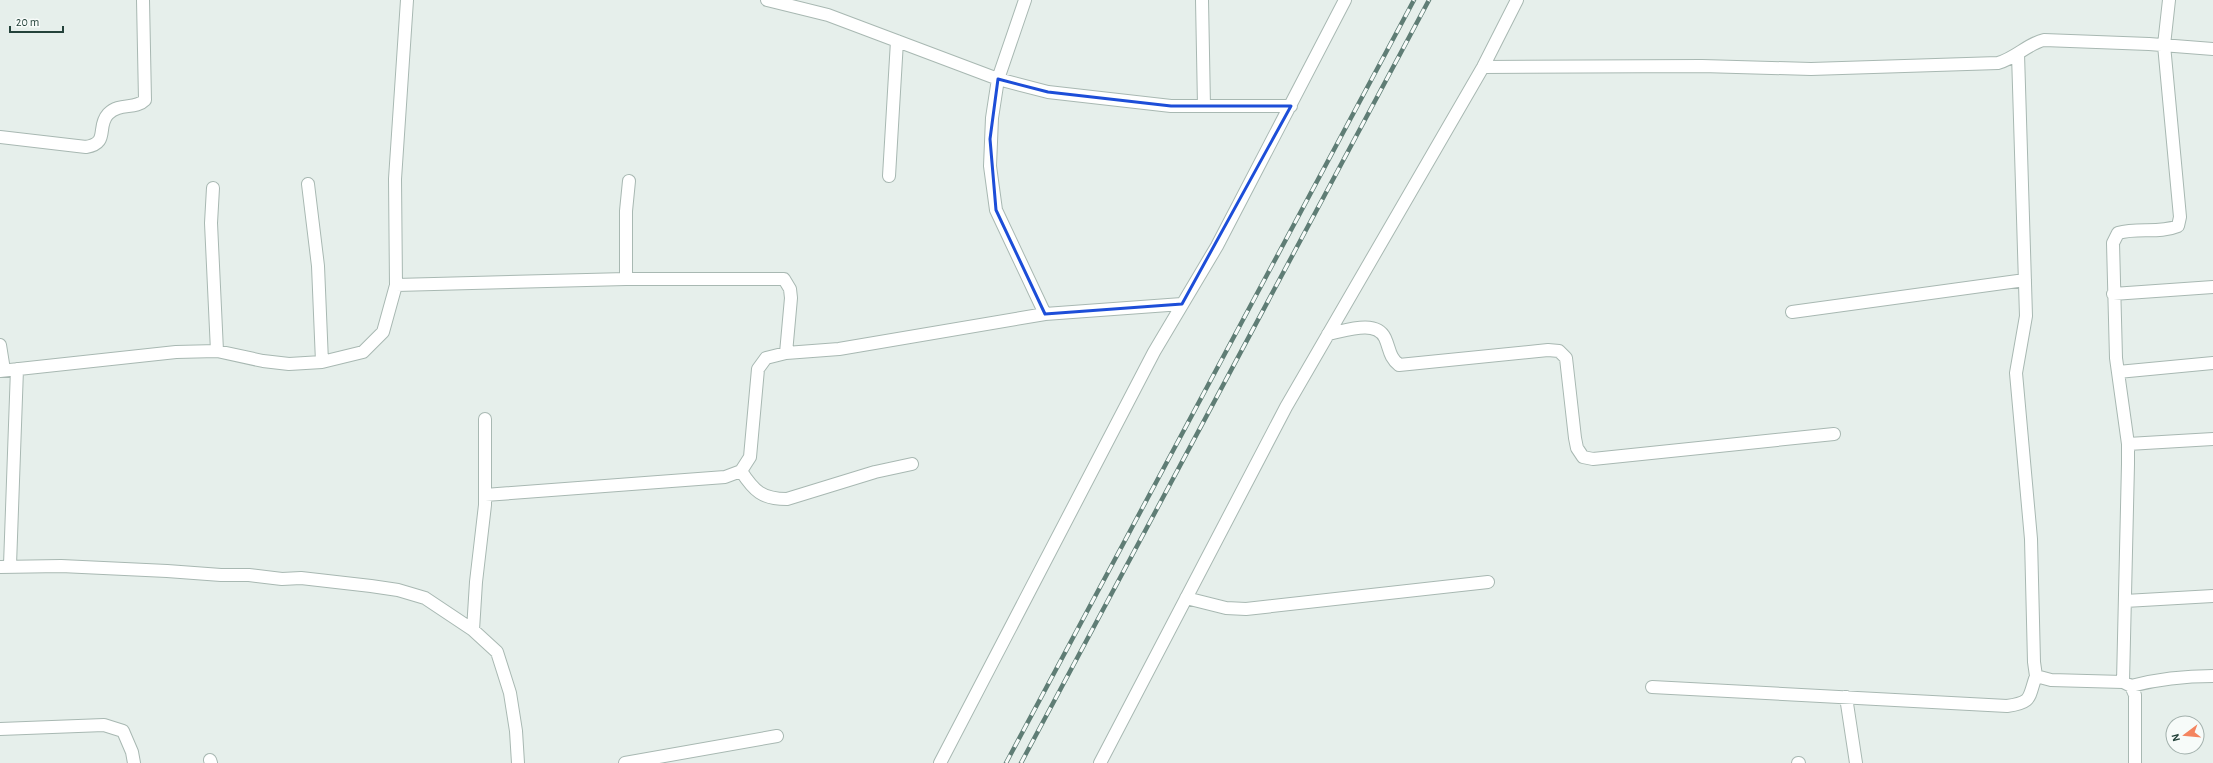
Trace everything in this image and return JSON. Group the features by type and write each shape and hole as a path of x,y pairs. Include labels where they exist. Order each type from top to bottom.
{"street":[{"path":"0,138 86,147 94,145 100,140 107,116 115,108 141,104 145,100 143,0"},
{"path":"0,345 2,371 176,352 217,351 263,361 289,364 322,362 363,352 383,332 396,285 395,178 407,0"},
{"path":"767,0 828,15 998,79 1048,92 1171,106 1291,106"},
{"path":"1025,0 998,79 990,139 990,166 996,210 1044,314"},
{"path":"1202,0 1204,106"},
{"path":"940,763 1154,352 1217,246 1345,0"},
{"path":"1100,763 1286,407 1482,67 1517,0"},
{"path":"2135,763 2135,695 2127,684 2125,601 2128,444 2118,372 2113,294 2113,243 2118,233 2129,230 2168,230 2178,226 2180,217 2164,45 2169,0"},
{"path":"1482,67 1702,66 1853,68 1998,63 2018,54 2035,42 2044,40 2164,45 2213,49"},
{"path":"889,176 897,41"},
{"path":"1652,687 2006,706 2023,704 2030,697 2036,676 2034,662 2031,539 2016,373 2026,316 2018,54"},
{"path":"626,279 626,211 629,181"},
{"path":"308,184 318,266 322,362"},
{"path":"213,188 211,223 217,351"},
{"path":"396,285 626,279 784,279 790,289 786,352"},
{"path":"1792,312 2025,280"},
{"path":"2113,294 2213,287"},
{"path":"485,495 725,477 741,471 750,457 758,369 766,358 786,352 839,349 1044,314 1182,304"},
{"path":"1328,334 1370,327 1378,330 1385,338 1392,359 1399,365 1548,350 1559,351 1566,358 1577,448 1583,457 1593,459 1834,434"},
{"path":"2118,372 2213,363"},
{"path":"17,369 5,566 167,570 220,575 249,575 266,578 301,578 398,590 425,598 473,630 497,652 510,693 518,763"},
{"path":"473,630 476,582 485,495 485,419"},
{"path":"2128,444 2213,439"},
{"path":"741,471 750,486 761,494 774,499 787,499 875,472 912,464"},
{"path":"1186,598 1226,608 1246,609 1488,582"},
{"path":"2125,601 2213,596"},
{"path":"2036,676 2051,680 2127,684 2178,677 2213,676"},
{"path":"1846,697 1856,763"},
{"path":"0,729 104,725 123,731 132,752 134,763"},
{"path":"625,763 777,736"}],"highlighted area":[{"path":"998,79 1048,92 1171,106 1291,106 1182,304 1045,314 996,210 990,139"}],"railway":[{"path":"1006,763 1414,0"},
{"path":"1021,763 1429,0"}]}
